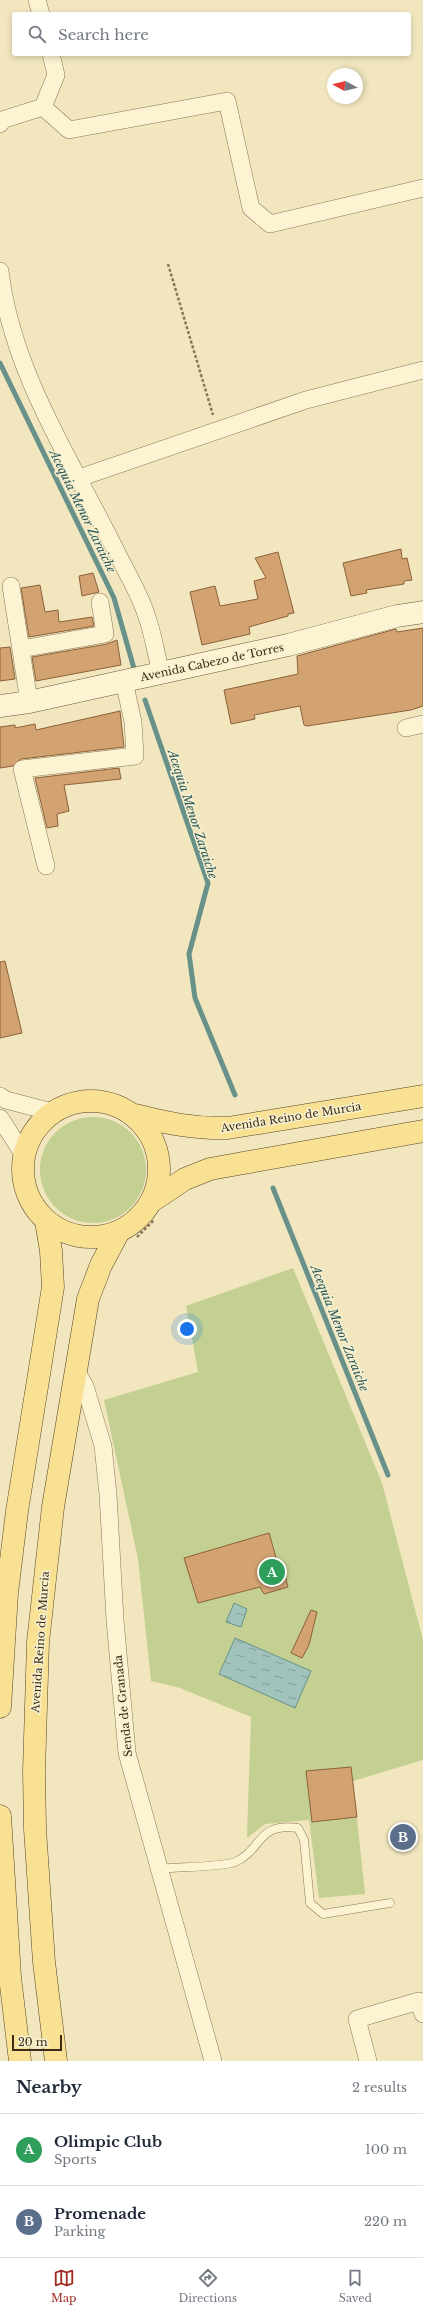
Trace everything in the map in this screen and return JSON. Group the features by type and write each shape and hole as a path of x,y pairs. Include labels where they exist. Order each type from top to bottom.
{"main road":[{"name":"Avenida Reino de Murcia","path":"135,1115 173,1124 204,1129 228,1128 423,1096"},
{"path":"102,1100 126,1108 135,1115 150,1133 159,1155 160,1179 152,1201 138,1220 118,1232 93,1238 68,1234 46,1221 31,1202 23,1179 24,1155 34,1131 52,1112 77,1101 102,1100"},
{"path":"152,1201 185,1179 210,1169 423,1131"},
{"path":"0,1707 7,1593 17,1511 53,1287 51,1251 46,1221"},
{"name":"Avenida Reino de Murcia","path":"56,2061 44,1962 37,1859 34,1771 36,1699 44,1581 53,1507 75,1369 88,1299 101,1265 118,1232"},
{"path":"0,1816 10,1977 20,2061"}],"street":[{"path":"37,0 40,12"},
{"path":"43,107 56,75 51,56"},
{"path":"43,107 69,130 227,101 251,208 270,224 423,188"},
{"path":"0,124 2,120 43,107"},
{"path":"0,271 11,322 33,387 56,438 79,478 146,614 161,673"},
{"path":"79,478 306,400 423,370"},
{"path":"11,586 29,702"},
{"path":"21,649 105,634 100,602"},
{"name":"Avenida Cabezo de Torres","path":"0,706 29,702 288,645 397,616 423,612"},
{"path":"46,866 22,769 135,756 134,722 124,681"},
{"path":"406,728 423,724"},
{"path":"0,1096 6,1100 52,1112"},
{"path":"2,1124 24,1155"},
{"name":"Senda de Granada","path":"75,1369 85,1386 104,1446 115,1620 127,1753 158,1869 213,2061"},
{"path":"368,2061 357,2019 421,2007"}],"lane":[{"path":"158,1869 234,1863 247,1855 262,1835 284,1826 298,1828 304,1840 310,1903 323,1914 390,1903"}],"path":[{"path":"168,264 218,430"}],"green space":[{"path":"93,1117 113,1121 130,1133 142,1150 146,1170 142,1190 130,1207 113,1219 93,1223 73,1219 56,1207 44,1190 40,1170 44,1150 56,1133 73,1121"},
{"path":"293,1268 382,1483 423,1640 423,1760 353,1781 365,1894 319,1898 309,1820 265,1824 247,1838 251,1717 180,1688 151,1681 138,1559 104,1400 198,1372 186,1306"}],"water":[{"path":"234,1603 247,1609 241,1627 226,1622"},
{"path":"235,1638 311,1671 295,1708 219,1674"}],"building":[{"path":"401,549 402,559 407,558 412,580 404,581 404,584 366,590 367,593 351,596 343,563"},
{"path":"278,552 294,613 249,627 250,634 202,645 190,592 215,586 220,606 258,599 254,581 266,578 255,558"},
{"path":"93,573 99,592 82,596 79,576"},
{"path":"40,585 45,612 58,610 59,622 92,617 94,626 29,637 21,588"},
{"path":"423,628 423,706 411,710 307,726 304,725 300,706 254,715 255,719 231,724 224,690 298,674 297,656 396,629 397,632"},
{"path":"117,640 121,665 36,681 32,657 107,644"},
{"path":"10,647 15,679 0,681 0,648"},
{"path":"120,711 124,747 21,759 13,766 0,768 0,727 15,725 15,728 35,724 36,730"},
{"path":"119,768 121,779 64,785 69,811 57,814 58,826 47,828 35,778"},
{"path":"5,961 22,1033 0,1038 0,962"},
{"path":"269,1533 279,1568 283,1567 288,1587 264,1594 260,1587 198,1603 184,1558"},
{"path":"311,1610 317,1612 309,1645 302,1658 291,1653"},
{"path":"351,1767 357,1817 312,1822 306,1771"}],"waterway":[{"name":"Acequia Menor Zaraiche","path":"0,363 114,598 135,672"},
{"name":"Acequia Menor Zaraiche","path":"145,700 208,883 189,954 195,998 235,1095"},
{"name":"Acequia Menor Zaraiche","path":"273,1188 388,1475"}],"place":[{"name":"Olimpic Club","path":"272,1572"},
{"name":"Promenade","path":"403,1837"}]}
